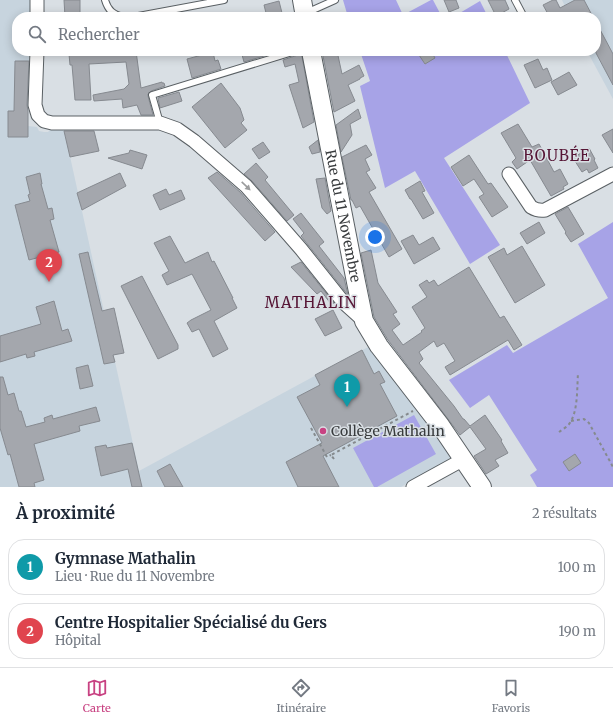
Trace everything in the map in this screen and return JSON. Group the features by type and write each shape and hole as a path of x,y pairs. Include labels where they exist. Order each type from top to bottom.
{"main road":[{"name":"Rue du 11 Novembre","path":"312,56 364,321 379,346 440,425 482,487"}],"street":[{"path":"37,0 37,12"},
{"path":"37,56 35,105 38,115 44,121 52,123 160,123 177,129 194,141 246,186 301,249 344,303 364,321"},
{"path":"509,174 531,207 540,211 545,210 613,174"},
{"path":"413,487 464,459"}],"lane":[{"path":"105,0 107,7 113,12"},
{"path":"160,12 224,0"},
{"path":"304,10 335,0"},
{"path":"516,0 522,12"},
{"path":"160,123 152,95 280,56"}],"path":[{"path":"559,432 571,421 575,410 578,373"},
{"path":"311,428 327,457 424,404"},
{"path":"571,421 584,420 589,423 613,467"},
{"path":"331,455 334,459"}],"shaded area":[{"path":"0,0 31,0 30,12 12,12 12,56 29,56 28,126 37,127 39,131 44,132 48,132 51,129 64,129 139,471 370,346 451,457 450,459 401,487 0,487"},
{"path":"343,0 396,0 402,12 347,12"},
{"path":"431,0 433,0 439,12 409,12"},
{"path":"562,0 613,0 613,99 590,56 601,56 601,12 568,12"},
{"path":"480,1 486,12 461,12"},
{"path":"362,56 507,56 530,103 444,158 500,245 470,264 415,171 385,188 360,86 370,81"},
{"path":"613,222 613,487 537,487 530,475 537,470 489,395 470,408 449,380 507,345 513,353 608,298 578,244"},
{"path":"414,415 436,454 377,487 374,487 353,448"}],"building":[{"path":"64,0 80,0 80,12 65,12"},
{"path":"444,0 456,0 459,8 449,12"},
{"path":"488,0 505,0 509,9 503,12 494,12"},
{"path":"556,0 560,8 575,0 584,0 590,12 547,12 543,5"},
{"path":"279,1 282,12 266,12 264,5"},
{"path":"601,31 613,54 613,85 598,56 601,56"},
{"path":"69,56 137,56 141,88 162,82 165,86 151,91 148,94 153,115 141,115 137,105 123,108 122,99 94,101 93,95 124,89 129,84 126,62 89,64 91,100 75,100 72,65 70,65"},
{"path":"198,56 214,56 215,61 218,60 221,69 192,78 187,59"},
{"path":"242,56 264,56 244,62"},
{"path":"295,56 302,56 314,122 303,128 289,85 299,82 295,64 285,67 283,60"},
{"path":"323,56 338,56 342,74 359,65 364,76 348,85 355,101 334,112"},
{"path":"420,56 434,56 435,58 425,64"},
{"path":"538,59 543,70 547,68 552,80 535,88 524,65"},
{"path":"15,61 29,61 27,105 28,137 8,137 8,111 14,111"},
{"path":"569,72 577,85 558,95 551,82"},
{"path":"221,83 240,108 244,120 241,123 247,130 225,148 192,107"},
{"path":"179,92 182,101 160,108 158,98"},
{"path":"358,109 361,118 350,124 352,135 341,152 336,125"},
{"path":"518,124 532,147 539,144 554,172 560,169 568,184 563,187 564,189 551,196 530,160 517,169 512,162 516,158 501,133"},
{"path":"613,129 613,153 602,135"},
{"path":"64,131 94,131 99,151 70,157"},
{"path":"318,140 320,152 312,154 309,147"},
{"path":"263,142 270,152 259,159 252,149"},
{"path":"366,145 372,155 365,159 370,170 366,172 376,188 369,192 402,249 389,257 360,206 356,208 351,200 342,157"},
{"path":"589,148 598,168 589,173 587,169 582,172 573,158"},
{"path":"130,150 147,155 142,169 108,158 129,153"},
{"path":"469,155 488,184 491,183 508,207 492,217 479,197 484,194 474,179 463,186 451,167"},
{"path":"256,163 268,177 265,180 294,215 287,221 244,174"},
{"path":"217,172 240,192 275,232 265,241 208,178"},
{"path":"40,173 41,184 48,209 52,208 54,219 50,220 59,252 29,260 15,205 30,201 26,177"},
{"path":"120,173 126,186 82,210 77,193"},
{"path":"325,178 331,211 327,214 322,208 316,179"},
{"path":"420,181 425,191 422,192 434,213 423,219 405,190"},
{"path":"166,189 169,195 181,190 185,199 160,210 153,195"},
{"path":"568,207 584,234 571,242 555,214"},
{"path":"301,213 324,242 319,246 344,278 348,295 301,236 304,233 293,219"},
{"path":"539,222 545,233 527,244 520,233"},
{"path":"413,235 419,245 433,237 440,249 414,264 401,241"},
{"path":"170,236 185,263 208,252 237,308 214,321 228,349 213,357 199,329 192,332 187,323 211,310 192,274 167,285 162,275 169,271 154,243"},
{"path":"522,246 545,285 515,303 488,257 504,248 507,255"},
{"path":"371,250 378,283 397,312 393,314 400,324 392,330 403,345 422,332 421,331 425,328 412,307 427,297 419,285 427,280 429,283 434,280 438,286 469,267 500,318 504,316 522,345 514,350 508,340 450,375 445,367 455,361 444,343 437,347 434,341 419,352 423,359 419,363 463,419 470,426 485,415 502,440 501,441 508,453 495,460 499,466 486,474 474,456 486,449 470,427 460,435 388,340 374,317 361,253"},
{"path":"88,252 102,311 114,308 124,353 113,355 115,362 104,364 79,254"},
{"path":"301,262 334,303 331,304 321,291 317,294 291,267"},
{"path":"142,276 178,345 178,349 158,359 121,286"},
{"path":"54,301 62,331 68,329 72,341 34,352 35,356 27,358 26,354 0,362 0,336 41,324 36,307"},
{"path":"333,310 342,328 325,336 315,319"},
{"path":"362,350 374,374 379,371 385,382 380,384 397,416 323,456 339,487 298,487 286,462 322,443 297,397 320,385 315,375"},
{"path":"88,365 93,386 80,389 76,368"},
{"path":"0,377 3,377 8,395 14,393 19,411 21,411 26,427 45,422 44,418 52,415 53,419 96,407 100,421 79,426 80,431 34,444 44,480 34,483 35,487 19,487 10,454 8,455 0,428"},
{"path":"132,443 142,487 132,487 128,469 101,476 95,447 106,445 107,448"},
{"path":"575,454 581,463 569,471 563,462"},
{"path":"170,464 183,487 165,487 157,471"}],"place":[{"name":"Centre Hospitalier Spécialisé du Gers","path":"49,282"},
{"name":"Gymnase Mathalin","path":"347,407"},
{"name":"Collège Mathalin","path":"323,431"}],"district":[{"name":"BOUBÉE","path":"557,155"},
{"name":"MATHALIN","path":"311,302"}]}
